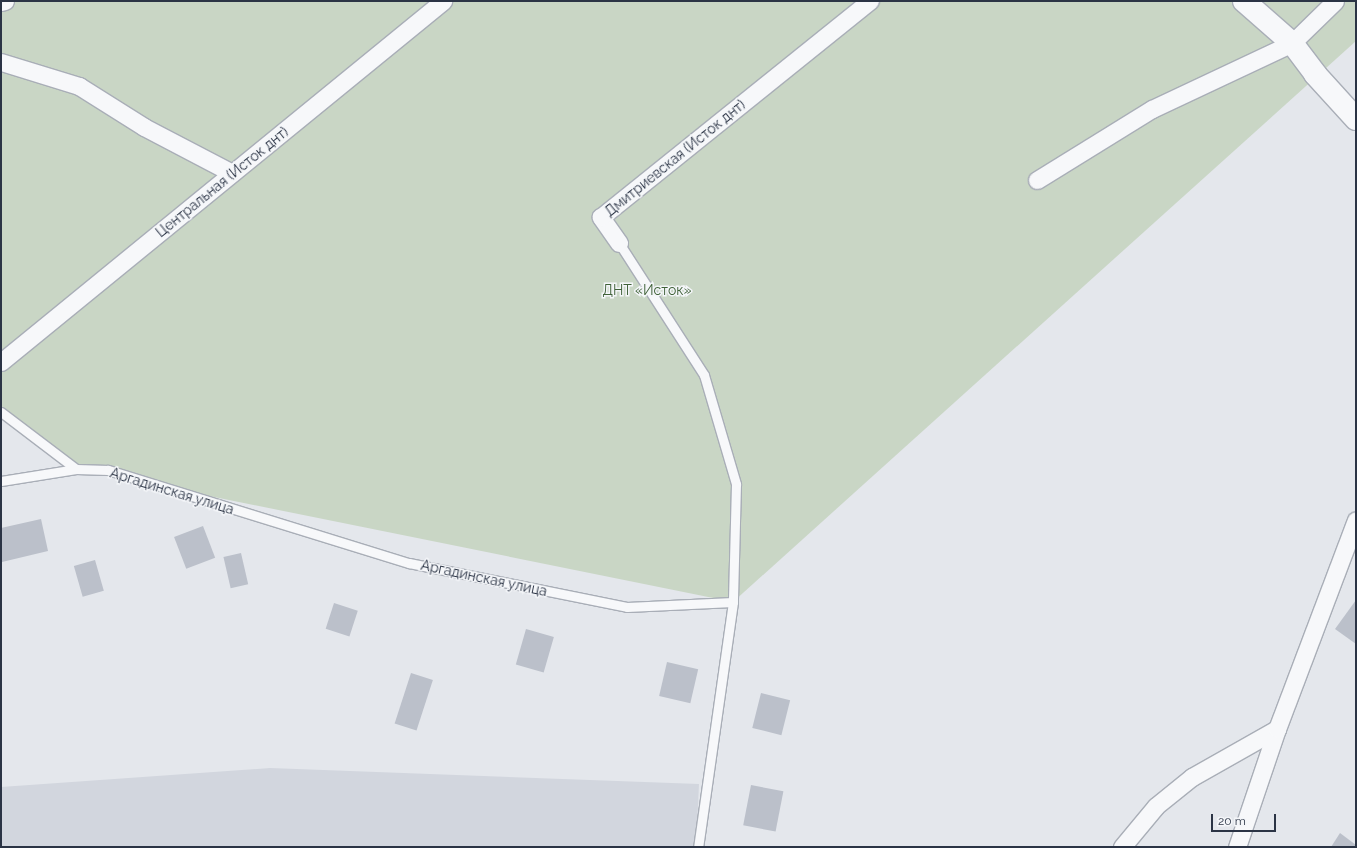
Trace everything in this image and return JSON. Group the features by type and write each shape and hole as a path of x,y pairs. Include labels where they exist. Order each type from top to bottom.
{"street":[{"path":"1,2 5,1"},
{"name":"Центральная (Исток днт)","path":"1,362 444,1"},
{"name":"Дмитриевская (Исток днт)","path":"618,243 601,217 870,1"},
{"path":"1244,1 1292,43 1315,74 1356,119"},
{"path":"1037,180 1152,109 1292,43 1335,1"},
{"path":"1,62 79,86 144,127 232,173"},
{"path":"1237,847 1277,729 1350,553 1356,520"},
{"path":"1122,847 1156,806 1192,777 1277,729"}],"lane":[{"name":"Дмитриевская (Исток днт)","path":"618,243 704,374 736,484 733,602"},
{"path":"1,412 76,469"},
{"name":"Аргадинская улица","path":"1,481 76,469 108,470 409,563 627,607 733,602"},
{"path":"698,847 733,602"}],"shaded area":[{"path":"270,768 699,784 696,847 1,847 1,787"}],"green space":[{"name":"ДНТ «Исток»","path":"1,1 1356,1 1356,41 733,602 76,469 1,409"}],"building":[{"path":"41,519 48,551 2,562 1,528"},
{"path":"203,526 215,558 186,569 174,537"},
{"path":"241,553 248,584 231,588 223,557"},
{"path":"95,560 104,591 83,597 74,566"},
{"path":"1356,600 1356,644 1335,629"},
{"path":"334,603 358,611 349,636 326,629"},
{"path":"526,629 554,637 544,673 516,665"},
{"path":"667,662 698,669 690,703 659,696"},
{"path":"411,673 433,680 416,731 395,723"},
{"path":"761,693 790,700 781,735 752,728"},
{"path":"751,785 783,791 776,832 743,825"},
{"path":"1340,833 1356,845 1356,847 1331,847"}]}
